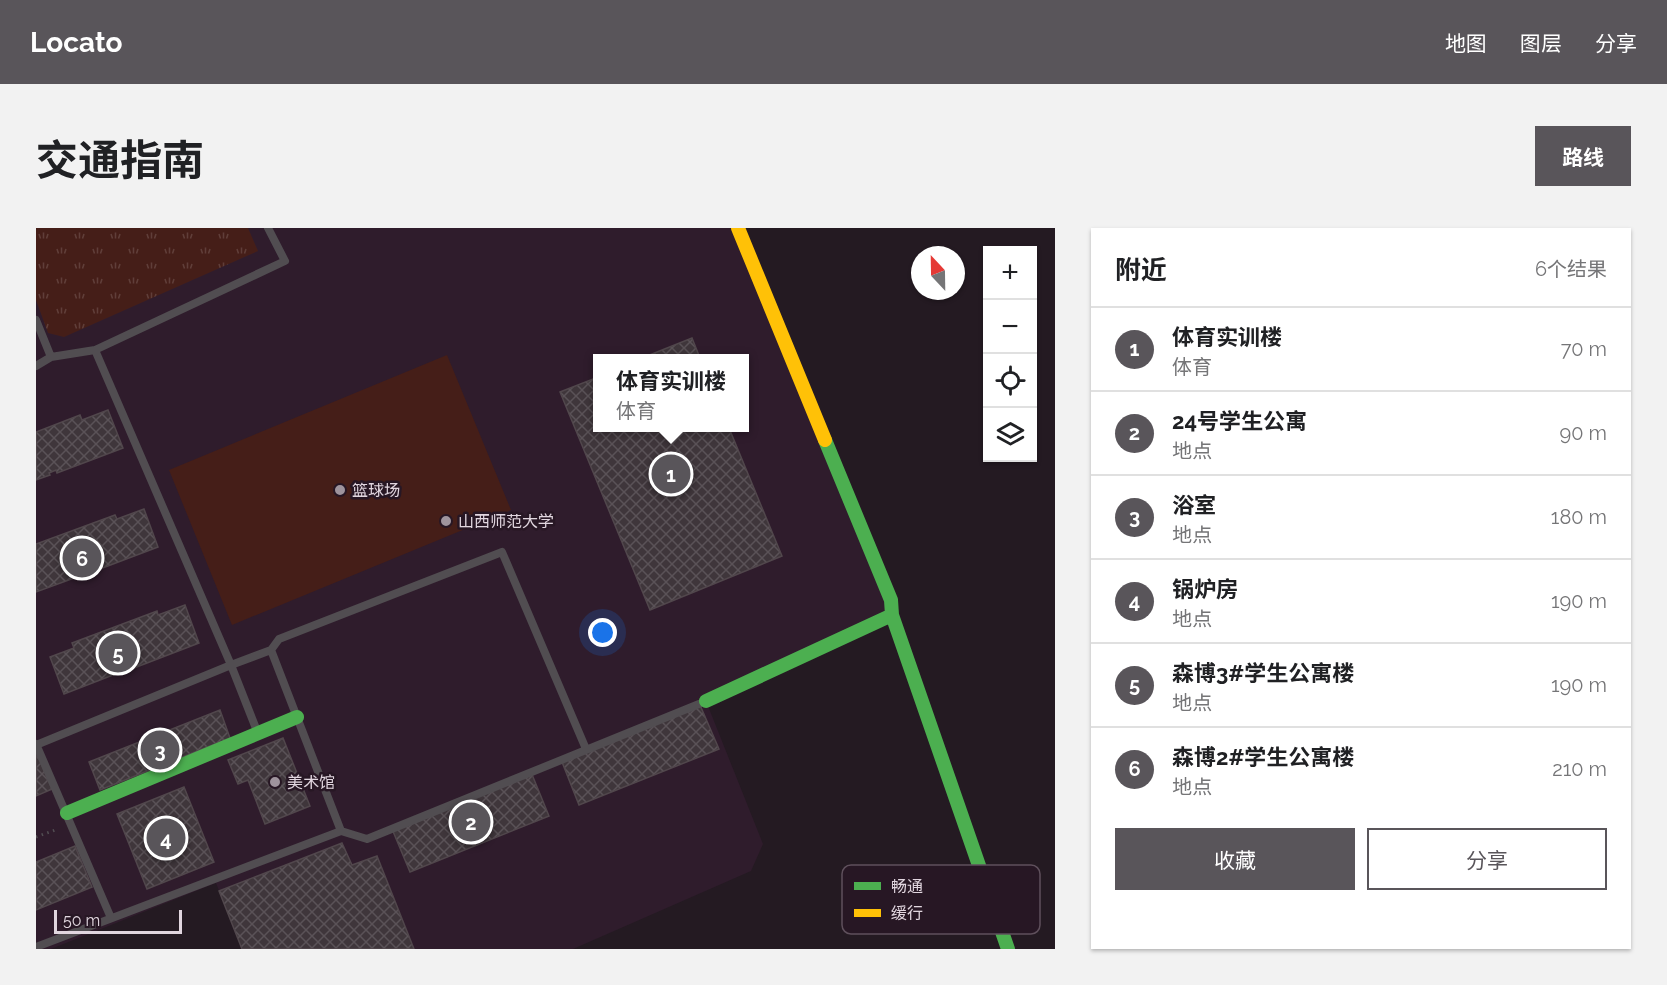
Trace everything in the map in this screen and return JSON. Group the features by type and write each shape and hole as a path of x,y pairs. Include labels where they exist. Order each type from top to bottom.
{"street":[{"path":"738,228 891,600 892,615 979,865"},
{"path":"702,703 892,615"},
{"path":"67,813 297,717"},
{"path":"1003,934 1008,949"}],"lane":[{"path":"36,366 51,357 95,350 285,261 268,228"},
{"path":"36,320 51,357"},
{"path":"95,350 258,733"},
{"path":"111,918 36,744 271,650 279,639 502,552 586,749"},
{"path":"271,650 341,831"},
{"path":"36,947 341,831 367,839 702,703"}],"shaded area":[{"name":"山西师范大学","path":"36,228 733,228 892,615 706,701 763,844 751,871 573,949 242,949 216,883 51,949 36,949"}],"green space":[{"path":"36,228 248,228 258,251 64,337 48,333 36,300"},
{"name":"篮球场","path":"447,355 511,510 232,625 169,470"}],"building":[{"path":"692,338 698,354 652,354"},
{"path":"593,379 593,432 731,432 782,556 650,610 560,392"},
{"path":"108,410 123,448 57,473 56,470 36,480 36,432 80,415 82,420"},
{"path":"144,509 158,547 92,572 91,569 84,572 85,574 36,592 36,544 115,515 117,519"},
{"path":"185,605 199,643 134,668 133,666 126,668 126,670 64,694 50,657 74,648 72,643 157,611 158,615"},
{"path":"700,705 719,749 579,805 562,762"},
{"path":"220,710 230,738 100,790 89,762"},
{"name":"美术馆","path":"283,738 310,806 265,824 248,780 238,784 228,760"},
{"path":"36,752 52,789 36,796"},
{"path":"531,772 549,816 410,872 392,829"},
{"path":"184,787 214,862 147,889 117,814"},
{"path":"342,843 352,865 377,856 414,949 242,949 219,891"},
{"path":"75,846 92,887 36,910 36,862"}],"traffic: fast":[{"path":"825,440 891,600 892,615 979,865"},
{"path":"706,701 892,615"},
{"path":"67,813 297,717"},
{"path":"1003,934 1008,949"}],"traffic: slow":[{"path":"738,228 825,440"}],"place":[{"name":"体育实训楼","path":"671,474"},
{"name":"篮球场","path":"340,490"},
{"name":"山西师范大学","path":"446,521"},
{"name":"森博2#学生公寓楼","path":"82,558"},
{"name":"森博3#学生公寓楼","path":"118,653"},
{"name":"浴室","path":"160,750"},
{"name":"美术馆","path":"275,782"},
{"name":"24号学生公寓","path":"471,822"},
{"name":"锅炉房","path":"166,838"}]}
